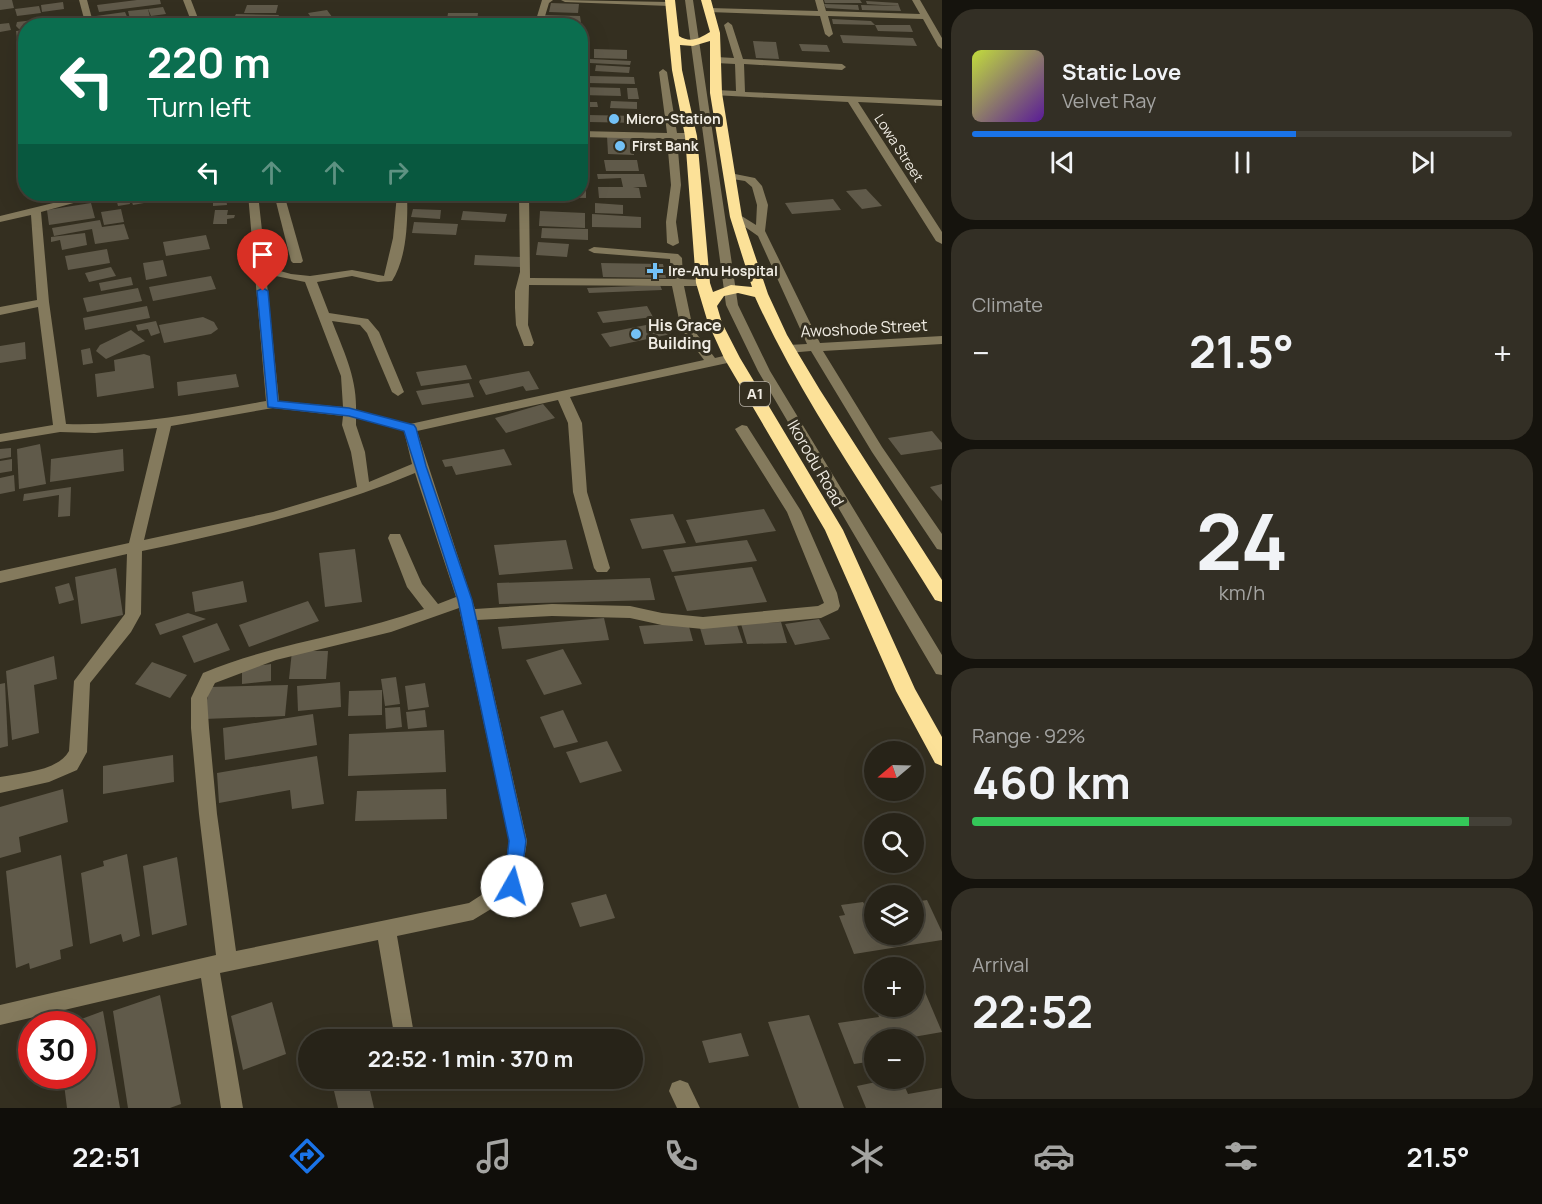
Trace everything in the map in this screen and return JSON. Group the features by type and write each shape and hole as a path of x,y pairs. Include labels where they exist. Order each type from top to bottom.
{"highway":[{"name":"Ikorodu Road","path":"669,2 672,35 692,136 703,283 715,324 732,358 834,530 906,691 942,756"},
{"name":"Ikorodu Road","path":"707,5 715,33 716,93 736,217 761,294 788,349 942,595"},
{"path":"672,35 681,42 694,43 702,42 715,33"},
{"path":"710,306 720,291 728,288 742,288 761,294"}],"street":[{"path":"83,0 88,18"},
{"path":"187,0 194,18"},
{"path":"540,18 544,1 549,0"},
{"path":"565,0 669,2"},
{"path":"689,0 732,305 740,326 764,371 942,669"},
{"path":"819,0 829,34"},
{"path":"916,0 942,46"},
{"path":"707,5 823,14 925,17"},
{"path":"728,25 739,61 741,94"},
{"path":"716,60 739,61 748,64 842,68"},
{"path":"663,72 670,110 676,185 671,222 673,243"},
{"path":"716,93 942,103"},
{"name":"Lowa Street","path":"852,100 942,241"},
{"path":"588,134 692,136"},
{"path":"730,176 749,180 758,189 763,218 759,231"},
{"path":"0,219 75,201"},
{"path":"254,201 273,404"},
{"path":"281,201 297,261"},
{"path":"261,269 290,277 310,279 352,273 378,279 390,277 401,220 402,201"},
{"path":"524,201 526,272 521,291 522,325 528,343"},
{"path":"36,211 43,302 60,428"},
{"path":"736,217 759,231 815,347 877,449 942,545"},
{"path":"594,250 670,254 676,258 677,283 687,329 711,362"},
{"path":"310,279 347,376 349,425 358,452 361,480 365,489"},
{"path":"524,281 703,283"},
{"path":"0,310 43,302"},
{"path":"325,316 364,322 373,332 398,392"},
{"name":"Awoshode Street","path":"788,349 942,340"},
{"path":"0,438 60,428 95,429 165,423 273,404 349,412 410,428 732,358"},
{"path":"563,396 575,423 580,492 602,568"},
{"path":"0,785 49,774 70,765 78,752 82,681 125,628 133,614 135,548 165,423"},
{"path":"0,1015 218,964 473,911 512,886 518,841 466,608 410,428"},
{"path":"232,1108 218,964 200,728 199,698 209,678 247,662 283,651 392,626 435,611 466,608 630,612 662,619 703,623 821,612 832,606 830,594 794,511 742,429"},
{"path":"0,577 274,517 365,489 420,466"},
{"path":"395,538 416,587 435,611"},
{"path":"386,928 403,1029"}],"building":[{"path":"0,0 12,0 14,8 0,10"},
{"path":"137,0 160,0 161,4 99,12 97,5"},
{"path":"824,0 860,0 862,3 825,3"},
{"path":"866,1 898,3 899,6 867,4"},
{"path":"63,2 64,9 42,12 41,5"},
{"path":"551,3 579,4 578,13 549,12"},
{"path":"824,4 858,5 859,10 826,8"},
{"path":"247,5 278,5 276,13 244,13"},
{"path":"861,5 899,6 901,11 862,10"},
{"path":"39,6 41,13 17,16 15,9"},
{"path":"163,7 166,14 151,16 148,9"},
{"path":"148,9 150,17 130,18 128,11"},
{"path":"327,10 333,18 311,18 308,13"},
{"path":"125,12 128,18 97,18 96,16"},
{"path":"448,13 478,13 477,18 447,18"},
{"path":"236,14 279,15 278,18 234,18"},
{"path":"544,15 580,16 580,18 543,18"},
{"path":"832,19 871,21 875,25 833,24"},
{"path":"9,23 11,30 0,32 0,24"},
{"path":"875,25 910,25 913,32 878,31"},
{"path":"840,35 913,38 917,46 843,43"},
{"path":"753,41 776,42 779,59 756,58"},
{"path":"799,44 827,45 830,52 802,51"},
{"path":"594,49 627,50 627,59 594,58"},
{"path":"590,59 631,61 630,65 590,63"},
{"path":"596,65 630,67 629,73 595,71"},
{"path":"589,76 634,77 635,84 588,83"},
{"path":"588,87 620,88 621,96 588,95"},
{"path":"627,88 637,88 639,99 628,99"},
{"path":"611,101 637,102 637,109 610,108"},
{"path":"588,102 597,102 598,107 588,107"},
{"name":"Micro-Station","path":"588,115 639,116 640,123 589,122"},
{"name":"First Bank","path":"607,136 633,137 634,155 608,154"},
{"path":"604,160 637,160 639,171 606,171"},
{"path":"597,174 644,174 647,187 633,187 639,188 641,198 599,198 598,187 623,187 621,178 598,179"},
{"path":"866,189 882,206 862,209 846,191"},
{"path":"833,199 841,210 792,214 785,203"},
{"path":"117,201 129,201 130,204 118,206"},
{"path":"132,201 155,201 133,205"},
{"path":"213,201 227,201 227,205 213,206"},
{"path":"91,203 95,218 49,225 47,210"},
{"path":"595,203 623,205 623,214 595,213"},
{"path":"121,209 124,222 104,225 101,212"},
{"path":"413,209 441,210 440,219 411,217"},
{"path":"215,210 228,210 227,215 235,215 234,218 227,219 227,224 213,224"},
{"path":"463,211 507,214 505,222 461,220"},
{"path":"540,211 585,213 585,228 539,226"},
{"path":"592,214 641,217 641,228 592,227"},
{"path":"100,220 102,227 124,224 129,239 95,244 92,229 54,236 52,228"},
{"path":"414,222 458,224 456,235 412,233"},
{"path":"542,228 588,229 588,240 541,238"},
{"path":"85,233 87,245 62,250 60,240 51,242 51,237"},
{"path":"206,235 210,249 166,256 163,242"},
{"path":"538,242 569,244 567,257 536,255"},
{"path":"107,249 110,263 68,270 65,256"},
{"path":"475,255 521,257 521,267 474,265"},
{"path":"163,260 167,276 146,280 143,263"},
{"path":"601,263 663,264 666,278 603,277"},
{"path":"111,267 116,276 89,282 85,273"},
{"path":"211,276 216,289 153,301 149,287"},
{"path":"131,277 133,285 101,291 99,283"},
{"path":"660,285 662,290 589,293 587,288"},
{"path":"138,288 142,301 87,312 83,298"},
{"path":"147,306 150,318 85,330 83,318"},
{"path":"647,306 653,317 603,323 597,312"},
{"path":"203,317 214,322 218,329 211,334 164,343 159,325"},
{"path":"156,321 160,333 151,336 148,329 138,331 136,325"},
{"name":"His Grace Building","path":"661,322 671,334 610,347 601,334"},
{"path":"131,330 145,341 106,359 96,351 100,345"},
{"path":"25,342 26,359 0,363 0,346"},
{"path":"90,348 93,363 83,365 81,350"},
{"path":"144,354 150,356 154,388 97,397 95,374 115,371 114,360"},
{"path":"466,365 472,379 421,386 416,372"},
{"path":"529,371 539,389 526,391 523,386 486,395 479,382 480,380"},
{"path":"236,374 239,387 178,396 177,382"},
{"path":"469,383 474,397 422,405 416,391"},
{"path":"543,404 555,418 506,433 495,418"},
{"path":"932,431 942,443 942,449 901,455 888,438"},
{"path":"40,444 46,484 19,489 17,449"},
{"path":"11,448 11,457 0,459 0,449"},
{"path":"123,449 124,471 50,482 51,459"},
{"path":"504,449 512,465 456,475 452,466 445,467 442,460"},
{"path":"12,459 12,471 0,473 0,461"},
{"path":"14,475 15,491 0,494 0,478"},
{"path":"942,484 942,501 930,487"},
{"path":"71,487 70,516 58,517 59,495 23,501 24,494"},
{"path":"764,509 776,531 696,543 686,520"},
{"path":"673,514 686,543 642,549 630,519"},
{"path":"566,540 573,569 499,575 494,545"},
{"path":"747,540 757,561 672,572 663,550"},
{"path":"355,549 362,602 325,607 319,553"},
{"path":"752,567 767,602 687,611 674,576"},
{"path":"116,568 123,615 81,624 75,577"},
{"path":"650,578 655,600 499,604 497,583"},
{"path":"243,581 247,602 195,612 192,592"},
{"path":"69,583 74,600 59,604 55,587"},
{"path":"308,601 319,621 249,647 239,625"},
{"path":"188,613 206,619 160,635 155,624"},
{"path":"604,618 609,640 502,649 498,627"},
{"path":"819,619 830,639 795,645 785,624"},
{"path":"781,622 787,643 747,644 741,624"},
{"path":"217,623 230,650 194,663 182,636"},
{"path":"688,623 693,641 644,644 639,626"},
{"path":"737,625 743,643 705,645 700,628"},
{"path":"563,649 582,684 544,695 526,660"},
{"path":"292,651 328,651 326,679 289,679"},
{"path":"54,656 57,679 34,685 39,733 12,740 6,671"},
{"path":"152,662 187,675 170,698 135,684"},
{"path":"271,664 271,681 242,684 242,668"},
{"path":"396,677 400,704 385,706 381,679"},
{"path":"340,682 341,707 298,711 297,686"},
{"path":"5,683 8,746 0,748 0,684"},
{"path":"425,683 429,707 408,710 405,686"},
{"path":"288,685 285,716 204,719 209,687"},
{"path":"382,690 382,715 348,716 349,691"},
{"path":"400,707 402,727 386,729 385,708"},
{"path":"425,710 427,727 408,729 406,712"},
{"path":"563,710 578,742 554,748 540,717"},
{"path":"313,714 317,745 225,760 223,728"},
{"path":"444,730 446,772 348,776 349,734"},
{"path":"607,741 622,771 580,783 566,752"},
{"path":"173,755 174,782 103,794 103,766"},
{"path":"317,756 324,804 292,809 290,790 219,803 217,773"},
{"path":"63,789 68,822 19,837 21,852 0,858 0,807"},
{"path":"446,789 447,819 355,821 357,791"},
{"path":"127,854 140,936 123,942 121,934 90,944 81,873 104,866 103,861"},
{"path":"61,855 73,946 60,950 61,959 30,969 29,963 16,968 6,871"},
{"path":"177,857 187,925 152,935 143,866"},
{"path":"606,894 615,918 580,927 571,903"},
{"path":"924,900 927,900 942,932 942,940 924,943"},
{"path":"863,902 864,945 911,945 854,954 839,916 845,915 841,905"},
{"path":"924,992 942,1032 924,1035 924,1029 864,1029 864,1062 854,1064 838,1023 879,1017 924,1017"},
{"path":"160,995 181,1104 170,1108 128,1108 113,1011"},
{"path":"272,1002 286,1054 243,1070 231,1016"},
{"path":"103,1011 120,1108 67,1108 65,1089 96,1089 96,1014"},
{"path":"809,1015 844,1108 799,1108 768,1022"},
{"path":"741,1033 749,1056 709,1063 702,1041"},
{"path":"864,1085 864,1089 906,1089 908,1094 942,1088 942,1108 866,1108 857,1086"},
{"path":"334,1089 370,1089 374,1108 338,1108"}],"place":[{"name":"Micro-Station","path":"614,119"},
{"name":"First Bank","path":"620,146"},
{"name":"Ire-Anu Hospital","path":"655,271"},
{"name":"His Grace Building","path":"636,334"}],"route":[{"path":"263,291 273,404 349,412 410,428 420,466 465,600 518,841 512,886"}]}
